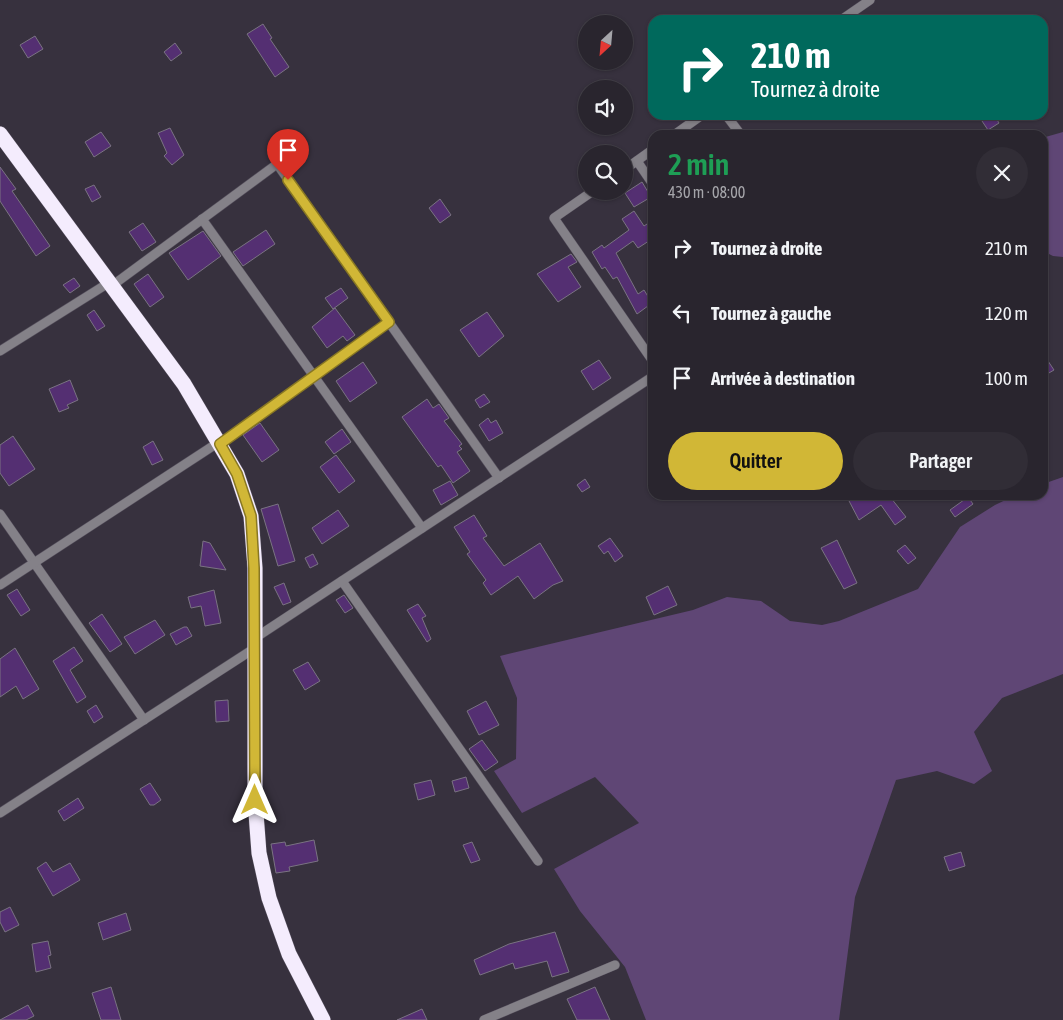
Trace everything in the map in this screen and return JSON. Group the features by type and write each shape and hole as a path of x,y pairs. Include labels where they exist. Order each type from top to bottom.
{"highway":[{"path":"0,134 184,384 237,474 251,516 254,568 255,800 259,852 269,898 288,954 324,1020"}],"street":[{"path":"848,15 870,0"},
{"path":"681,130 695,120"},
{"path":"633,163 648,153"},
{"path":"637,160 648,177"},
{"path":"0,351 111,283 277,164 499,478"},
{"path":"580,200 554,218 648,354"},
{"path":"202,219 422,528"},
{"path":"0,585 219,443 389,322"},
{"path":"0,813 144,720 342,581 648,380"},
{"path":"0,514 144,720"},
{"path":"342,581 538,861"},
{"path":"484,1020 615,965"}],"shaded area":[{"path":"1063,132 1063,257 1048,254 1048,136"},
{"path":"1063,477 1063,674 1002,698 974,732 992,771 974,784 937,771 896,780 855,897 839,1020 646,1020 625,967 580,911 554,869 639,823 595,777 522,813 494,771 516,759 517,698 500,656 693,610 727,597 761,601 790,621 822,625 839,621 918,589 960,527 1006,500 1048,500 1048,482"}],"building":[{"path":"263,24 272,38 270,39 289,67 275,77 247,34"},
{"path":"35,36 43,49 28,58 20,45"},
{"path":"175,43 182,53 171,61 164,52"},
{"path":"981,120 997,120 999,123 988,130"},
{"path":"170,128 184,155 172,165 164,156 167,153 158,133"},
{"path":"101,132 111,146 94,157 85,142"},
{"path":"0,167 16,189 12,191 50,246 36,256 0,201"},
{"path":"642,182 648,192 648,199 634,207 630,200 633,200 633,188"},
{"path":"94,185 101,197 92,202 85,189"},
{"path":"440,199 451,215 440,223 429,208"},
{"path":"634,211 644,226 647,224 648,226 648,242 638,248 633,241 616,253 638,294 644,290 648,296 648,306 637,314 617,277 613,279 605,267 602,269 592,252 602,245 604,248 629,230 622,219"},
{"path":"143,223 156,242 142,251 129,232"},
{"path":"266,230 275,244 243,266 233,252"},
{"path":"203,231 221,256 188,280 169,253"},
{"path":"571,254 577,262 568,267 581,287 558,302 537,274"},
{"path":"148,274 164,297 150,307 134,284"},
{"path":"74,278 80,286 70,293 63,285"},
{"path":"341,288 348,298 333,309 325,298"},
{"path":"335,308 355,335 347,341 343,336 327,348 312,327"},
{"path":"94,310 105,326 97,331 87,315"},
{"path":"487,312 504,336 479,357 460,330"},
{"path":"599,360 611,378 593,390 581,371"},
{"path":"1048,361 1054,370 1048,374"},
{"path":"363,362 377,383 350,402 336,381"},
{"path":"70,380 78,400 67,405 69,408 59,412 49,389"},
{"path":"484,394 490,402 480,408 475,400"},
{"path":"427,399 433,408 439,404 449,418 444,421 462,444 459,446 462,449 457,452 470,471 453,483 441,465 438,467 402,417"},
{"path":"488,418 491,423 496,420 503,433 489,441 479,425"},
{"path":"260,423 279,450 262,462 243,435"},
{"path":"342,429 351,442 334,454 325,442"},
{"path":"13,436 35,469 9,486 0,473 0,445"},
{"path":"153,441 163,460 152,465 143,447"},
{"path":"336,455 355,481 339,493 320,467"},
{"path":"585,479 590,487 582,492 577,485"},
{"path":"450,481 458,495 441,505 433,490"},
{"path":"849,500 893,500 906,517 895,525 881,505 859,520"},
{"path":"964,500 970,500 973,504 955,517 950,510"},
{"path":"278,504 295,561 278,566 261,509"},
{"path":"338,510 349,526 322,544 312,528"},
{"path":"474,515 487,536 483,538 504,566 540,543 563,581 553,585 534,599 518,576 491,595 483,583 486,580 467,554 470,552 454,527"},
{"path":"610,538 623,556 615,562 608,551 604,554 598,546"},
{"path":"837,540 857,583 844,589 821,548"},
{"path":"203,541 210,543 226,570 200,566"},
{"path":"905,545 916,558 908,564 897,551"},
{"path":"313,554 318,564 310,568 305,558"},
{"path":"284,583 291,602 283,605 274,587"},
{"path":"668,586 677,605 654,615 646,597"},
{"path":"17,589 30,610 21,616 7,595"},
{"path":"214,590 221,623 205,626 201,606 191,608 188,597"},
{"path":"344,595 353,608 345,613 336,600"},
{"path":"418,604 426,616 422,618 431,639 427,642 407,610"},
{"path":"102,614 122,644 110,652 89,623"},
{"path":"155,620 165,635 135,654 124,637"},
{"path":"187,627 192,636 176,645 170,634"},
{"path":"74,647 83,661 70,670 86,697 77,703 53,661"},
{"path":"15,648 39,689 23,699 16,686 0,697 0,659"},
{"path":"308,662 320,681 305,690 293,670"},
{"path":"228,700 229,721 216,722 215,701"},
{"path":"486,701 499,725 479,735 467,711"},
{"path":"96,705 103,717 94,723 87,711"},
{"path":"482,740 498,762 485,771 469,749"},
{"path":"466,777 469,788 455,792 452,781"},
{"path":"431,780 435,795 418,800 414,784"},
{"path":"150,783 161,800 154,805 150,805 140,789"},
{"path":"78,798 84,808 64,821 58,811"},
{"path":"314,840 318,861 289,867 290,871 276,873 271,844 285,842 286,846"},
{"path":"472,842 480,860 471,863 463,845"},
{"path":"961,852 965,866 949,871 944,857"},
{"path":"46,862 53,872 70,863 80,880 53,896 37,868"},
{"path":"10,907 19,925 5,932 0,922 0,912"},
{"path":"126,913 131,930 103,940 98,923"},
{"path":"555,932 569,972 552,977 547,961 515,969 513,963 480,975 474,960 509,944"},
{"path":"48,941 51,955 48,956 51,968 36,972 32,944"},
{"path":"111,987 121,1020 101,1020 92,993"},
{"path":"595,987 610,1020 577,1020 567,999"},
{"path":"28,1005 34,1016 26,1020 0,1020"},
{"path":"422,1009 427,1020 397,1020"}],"route":[{"path":"255,800 256,677 251,516 237,474 220,444 389,322 288,180"}]}
